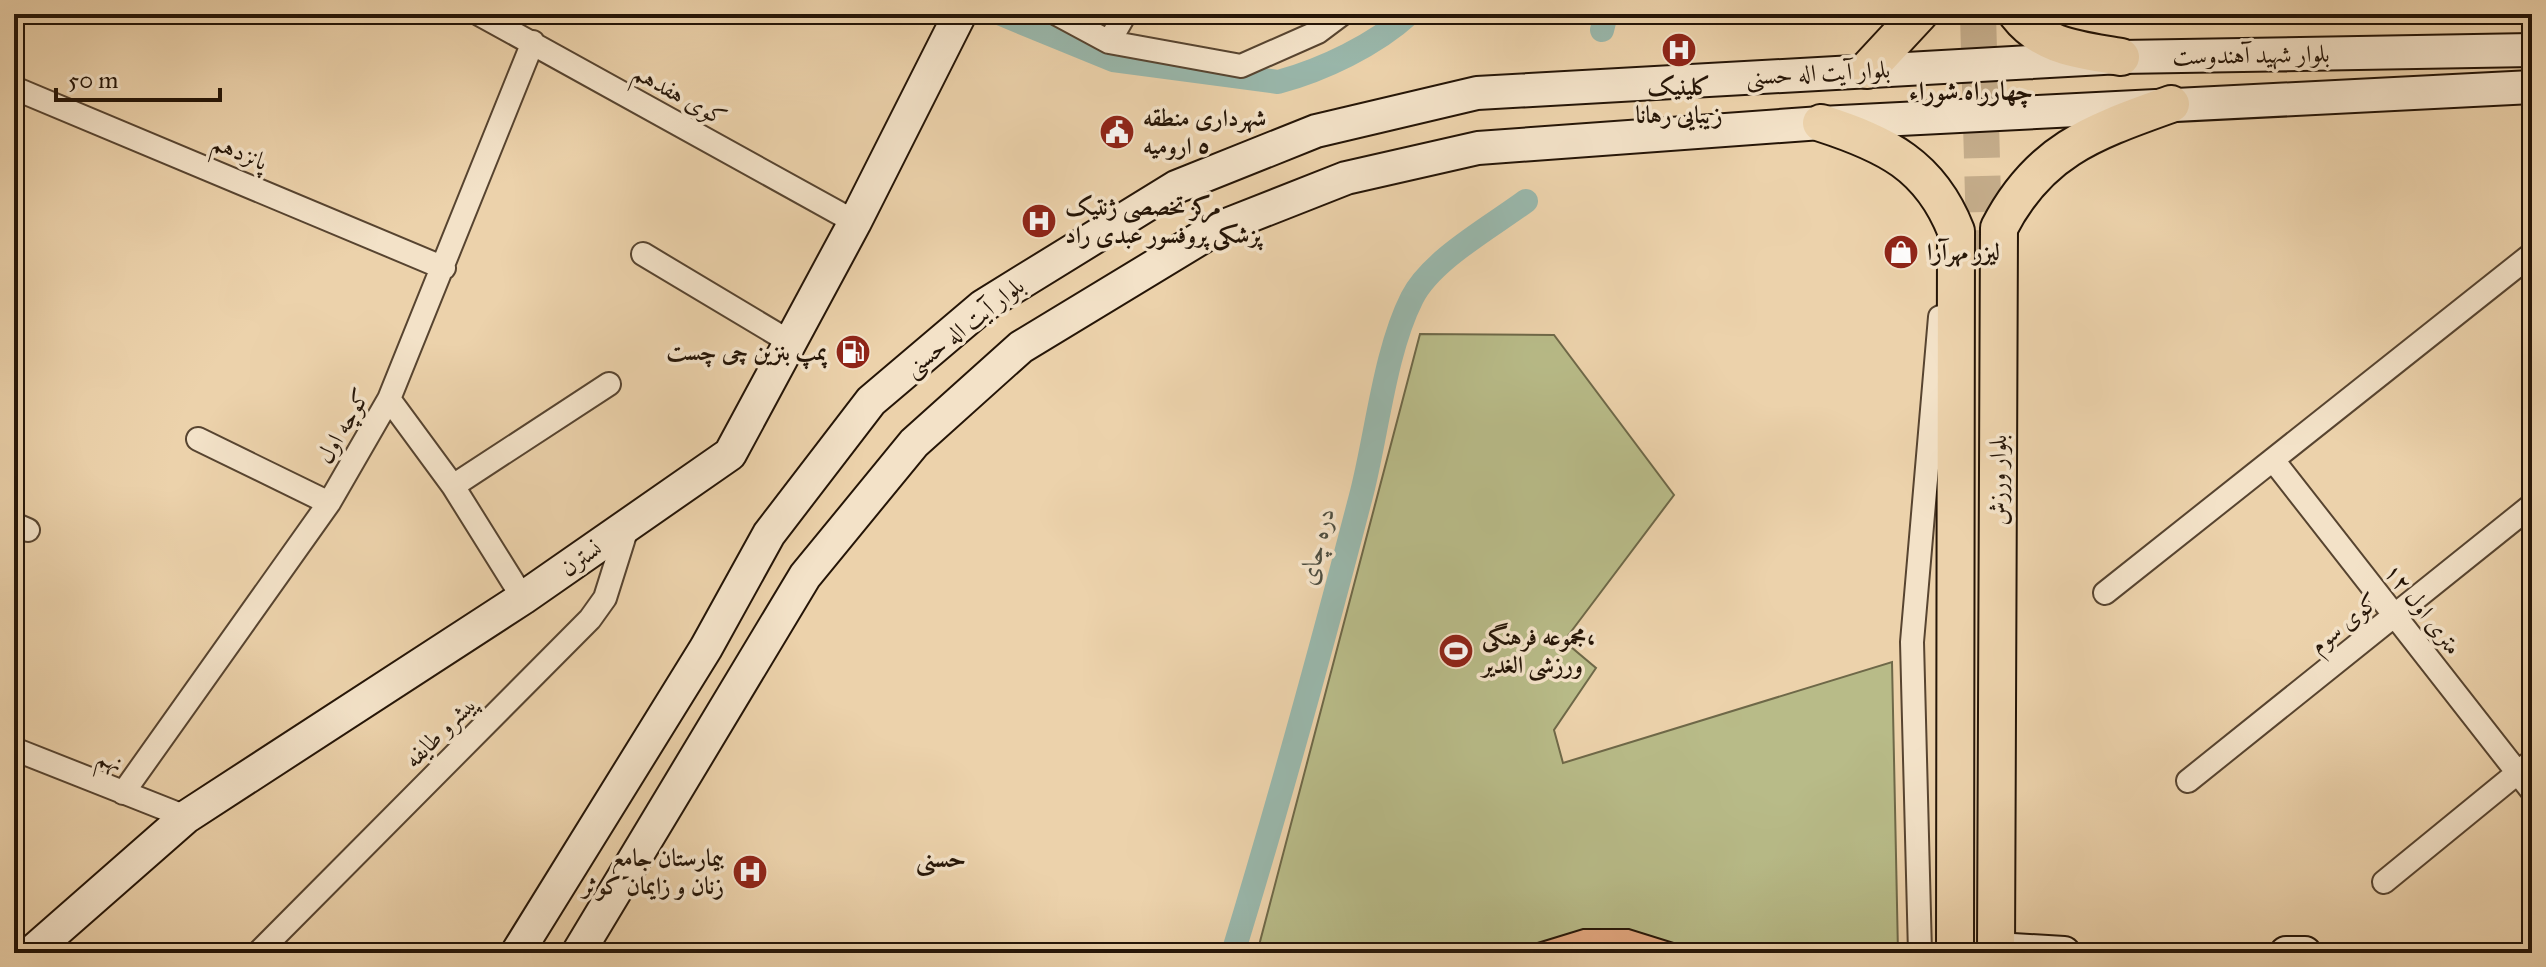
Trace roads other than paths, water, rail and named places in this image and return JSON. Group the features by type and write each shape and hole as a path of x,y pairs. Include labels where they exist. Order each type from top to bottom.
{"main road":[{"path":"1867,70 1919,14"},
{"path":"2017,14 2039,36 2065,47 2121,57"},
{"name":"نسترن","path":"31,953 186,817 523,598 730,454 855,222 950,18"},
{"name":"بلوار شهید آهندوست","path":"1970,64 2121,57 2532,50"},
{"path":"2017,62 2019,112"},
{"name":"بلوار آیت اله حسنی","path":"518,953 706,648 769,534 871,401 983,306 1176,187 1316,131 1477,93 1970,64"},
{"path":"1922,67 1924,118"},
{"name":"بلوار شهید آهندوست","path":"1972,115 2532,87"},
{"path":"1999,228 2014,199 2059,152 2088,135 2171,104"},
{"name":"بلوار آیت اله حسنی","path":"578,953 805,576 914,443 1021,347 1214,230 1346,178 1478,148 1972,115"},
{"name":"بلوار ورزش","path":"1821,123 1865,137 1920,173 1943,199 1956,231 1945,953"},
{"path":"1956,231 1960,219 1977,209 1994,216 1999,228"},
{"name":"بلوار ورزش","path":"1996,951 1999,228"},
{"path":"1996,951 2064,953"},
{"path":"2286,953 2305,953"}],"street":[{"name":"کوی هفدهم","path":"479,14 855,222"},
{"path":"1057,14 1109,42 1241,66 1318,32 1342,14"},
{"path":"1109,42 1125,14"},
{"name":"کوچه اول","path":"123,793 329,503 389,399 533,42"},
{"name":"پانزدهم","path":"14,88 444,268"},
{"path":"643,254 790,342"},
{"path":"2105,593 2532,254"},
{"path":"453,486 609,384"},
{"path":"389,399 453,486 523,598"},
{"path":"198,439 329,503"},
{"name":"۱۲ متری اول","path":"2273,460 2395,616 2525,767 2532,791"},
{"name":"کوی سوم","path":"2188,781 2532,505"},
{"name":"پیشرو طایفه","path":"258,953 590,619 605,598 628,525"},
{"name":"نهم","path":"14,749 186,817"},
{"path":"2384,882 2525,767"}],"waterway":[{"path":"1001,14 1113,60 1278,82 1348,55 1381,36 1409,14"},
{"name":"دره چای","path":"1602,30 1606,14"},
{"name":"دره چای","path":"1233,953 1332,607 1362,492 1388,367 1403,319 1412,298 1433,270 1526,201"}],"tunnel":[{"path":"1978,14 1985,269"}],"place":[{"name":"کلینیک زیبایی رهانا","path":"1679,50"},
{"name":"شهردارى منطقه ٥ ارومیه","path":"1117,132"},
{"name":"مرکز تخصصی ژنتیک پزشکی پروفسور عبدی راد","path":"1039,221"},
{"name":"لیزر مهرآرا","path":"1901,252"},
{"name":"پمپ بنزین چى چست","path":"853,352"},
{"name":"مجموعه فرهنگی، ورزشی الغدیر","path":"1456,651"},
{"name":"بیمارستان جامع زنان و زایمان کوثر","path":"750,872"}],"district":[{"name":"چهارراه شوراء","path":"1971,91"},
{"name":"حسنی","path":"941,858"}]}
